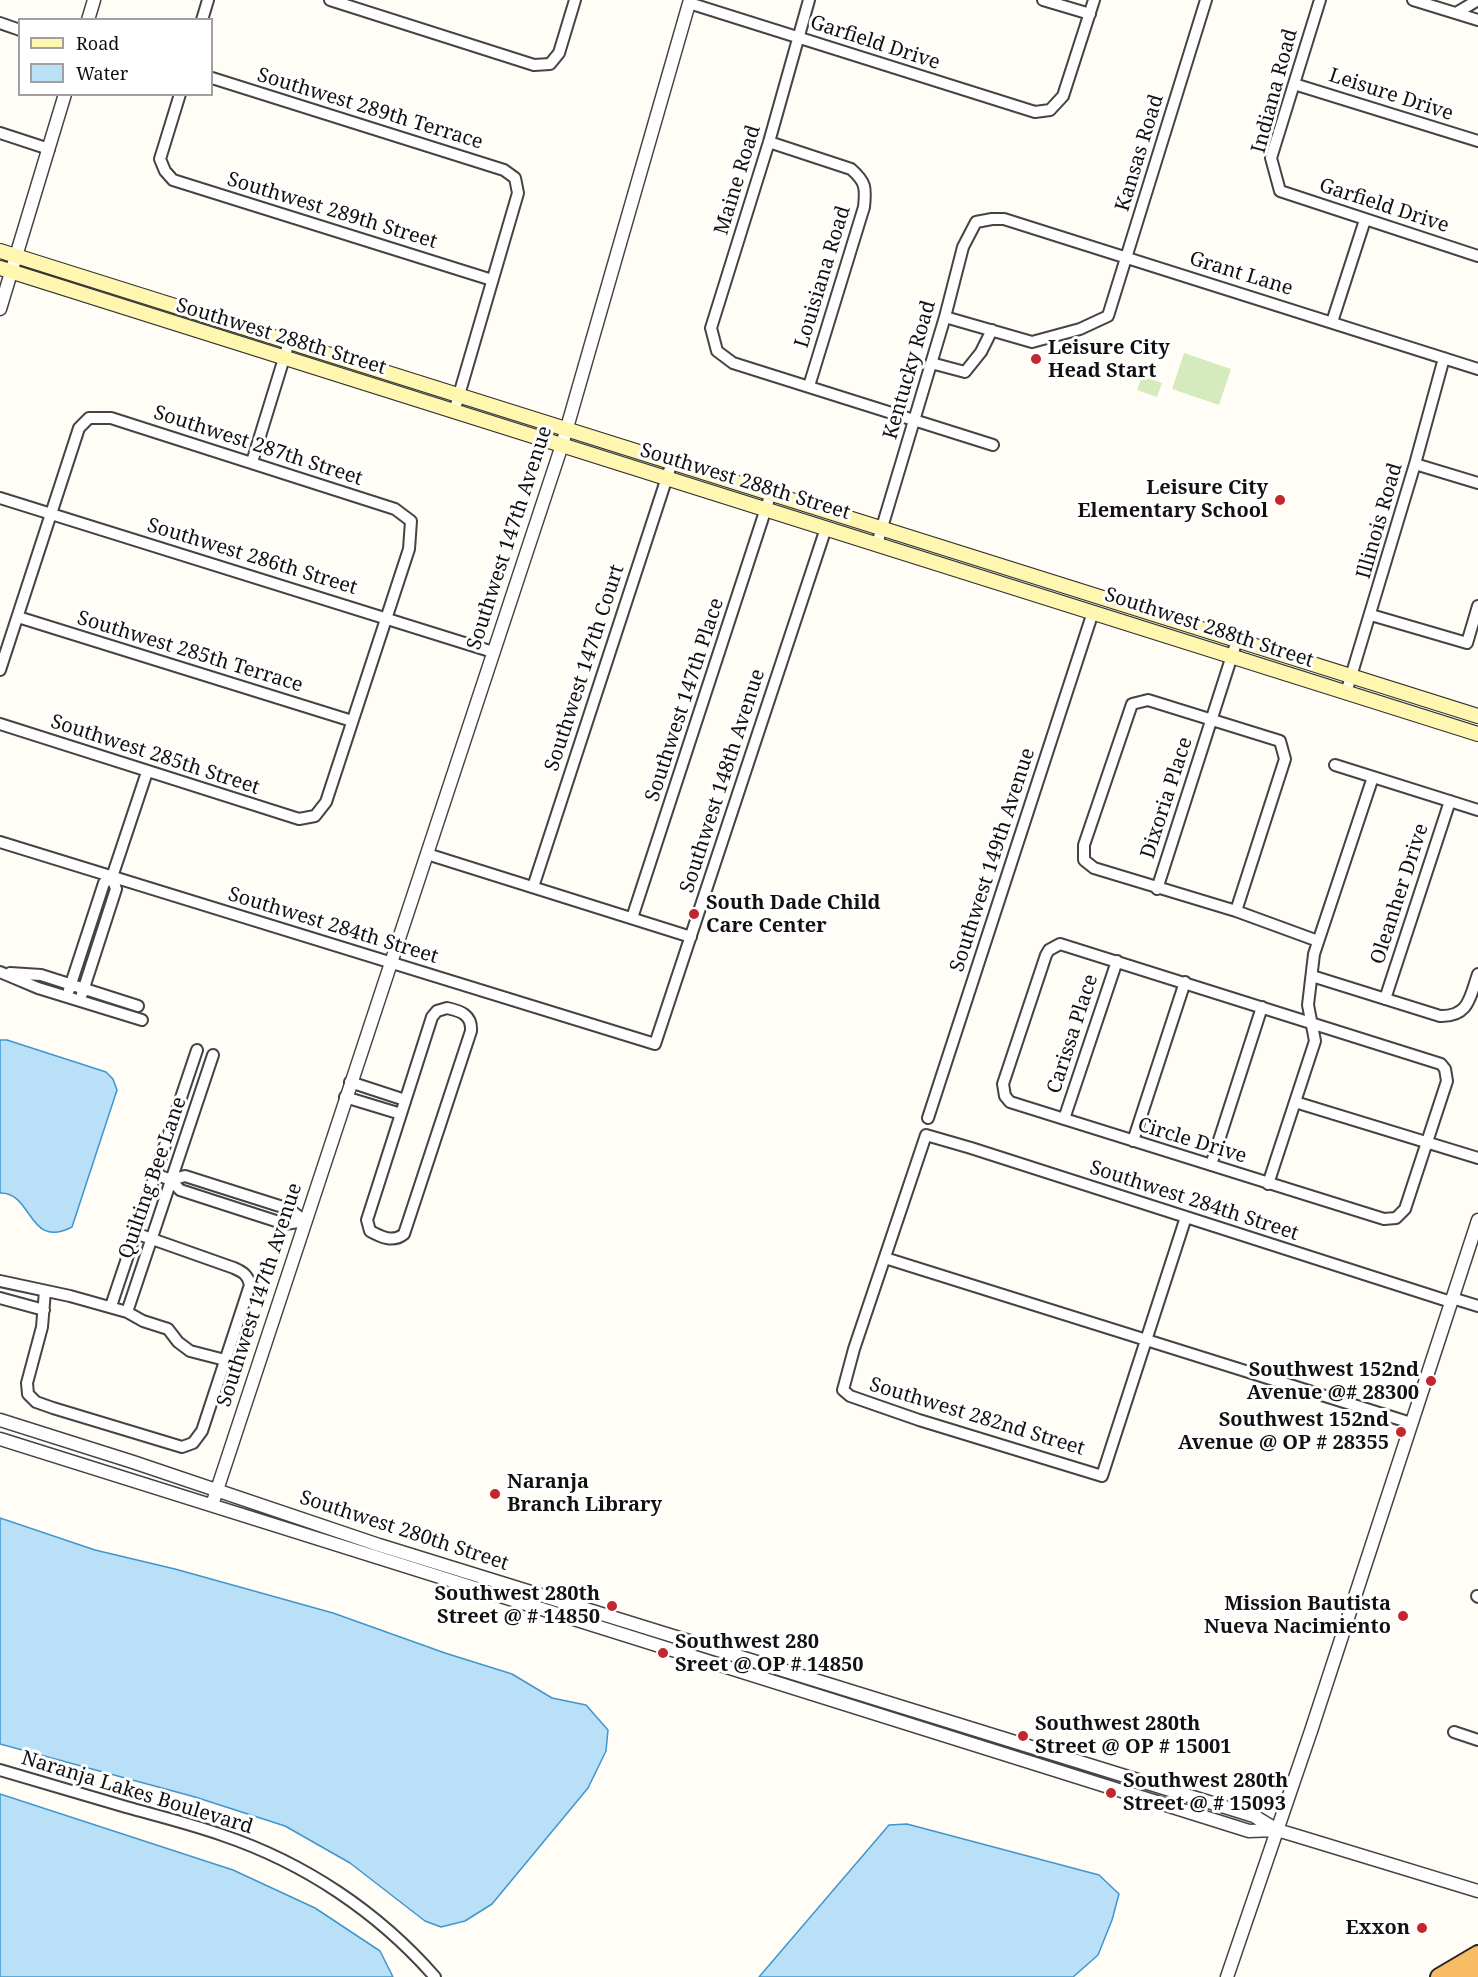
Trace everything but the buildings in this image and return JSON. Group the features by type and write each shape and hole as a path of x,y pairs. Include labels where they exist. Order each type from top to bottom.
{"highway":[{"path":"1438,1977 1478,1954"},
{"path":"1463,1977 1478,1968"}],"main road":[{"name":"Southwest 288th Street","path":"0,251 1478,716"},
{"name":"Southwest 288th Street","path":"6,270 1478,734"}],"street":[{"path":"89,18 94,0"},
{"path":"203,18 208,0"},
{"path":"330,0 534,66 550,64 559,53 575,0"},
{"name":"Maine Road","path":"809,0 769,142 711,328 717,351 733,363 809,386"},
{"path":"1043,0 1089,15 1094,0"},
{"name":"Kansas Road","path":"992,330 1032,342 1080,329 1108,316 1206,0"},
{"name":"Indiana Road","path":"1280,191 1271,158 1320,0"},
{"path":"1413,0 1478,20"},
{"path":"1456,13 1478,0"},
{"name":"Garfield Drive","path":"689,2 1035,112 1050,110 1064,96 1089,15"},
{"name":"Southwest 147th Avenue","path":"212,1505 567,429 689,2"},
{"path":"0,23 18,29"},
{"name":"Southwest 289th Terrace","path":"213,78 504,170 515,178 518,194 492,280"},
{"name":"Leisure Drive","path":"1294,84 1478,141"},
{"path":"0,309 6,270 17,257 64,96"},
{"name":"Southwest 289th Street","path":"179,96 160,159 165,171 173,180 492,280"},
{"path":"0,133 49,149"},
{"name":"Louisiana Road","path":"769,142 851,169 862,178 866,190 864,207 809,386"},
{"name":"Garfield Drive","path":"1280,191 1478,256"},
{"name":"Grant Lane","path":"992,219 1004,219 1478,369"},
{"name":"Kentucky Road","path":"877,544 915,420 963,247 976,222 992,219"},
{"path":"1332,321 1365,220"},
{"path":"454,411 492,280"},
{"path":"931,363 965,372 981,352 992,330 945,316"},
{"path":"252,462 289,342"},
{"name":"Illinois Road","path":"1346,693 1371,615 1444,358"},
{"path":"809,386 993,445"},
{"name":"Southwest 287th Street","path":"51,513 79,428 89,418 111,418 252,462 395,509 411,521 409,549 386,618"},
{"name":"Southwest 147th Court","path":"533,886 672,462"},
{"path":"1415,464 1478,483"},
{"name":"Southwest 147th Place","path":"632,918 771,493"},
{"name":"Southwest 286th Street","path":"0,498 493,652"},
{"path":"0,670 51,513"},
{"name":"Southwest 148th Avenue","path":"655,1044 826,528"},
{"path":"1371,615 1467,643 1478,606"},
{"name":"Southwest 149th Avenue","path":"928,1118 1093,612"},
{"name":"Southwest 285th Terrace","path":"18,617 352,721"},
{"path":"352,721 386,618"},
{"name":"Dixoria Place","path":"1157,889 1237,640"},
{"path":"1236,911 1285,759 1280,741 1148,700 1132,704 1084,845 1084,860 1094,868 1157,889 1236,911 1318,941"},
{"name":"Southwest 285th Street","path":"0,724 299,819 315,816 326,802 352,721"},
{"path":"1335,765 1478,810"},
{"path":"67,996 104,883 112,877 147,772"},
{"path":"1268,1184 1315,1041 1308,1005 1314,954 1373,777"},
{"name":"Oleanher Drive","path":"1385,999 1450,801"},
{"name":"Southwest 284th Street","path":"0,842 655,1044"},
{"path":"427,854 692,937"},
{"path":"80,1001 116,889 112,877"},
{"name":"Circle Drive","path":"1065,945 1116,961 1441,1064 1445,1069 1447,1081 1405,1209 1396,1218 1384,1220 1010,1102 1005,1096 1003,1084 1049,950 1054,946 1065,945"},
{"name":"Carissa Place","path":"1064,1119 1116,961"},
{"path":"138,1006 41,975 0,972 38,988 142,1020"},
{"path":"1312,976 1440,1016 1450,1017 1465,1008 1469,1002 1478,974"},
{"path":"1133,1141 1185,982"},
{"path":"1210,1165 1262,1007"},
{"path":"447,1008 464,1014 470,1020 471,1031 404,1234 390,1239 370,1231 367,1220 401,1114 432,1017 437,1011 447,1008"},
{"name":"Quilting Bee Lane","path":"111,1306 197,1050"},
{"name":"Quilting Bee Lane","path":"127,1312 213,1055"},
{"path":"350,1082 405,1100"},
{"path":"345,1097 401,1114"},
{"path":"1295,1102 1478,1158"},
{"name":"Southwest 284th Street","path":"885,1258 926,1135 1452,1300 1478,1305"},
{"path":"155,1174 171,1180 180,1190 285,1224 305,1221"},
{"path":"1146,1339 1186,1217"},
{"path":"1227,1977 1478,1220"},
{"path":"45,1291 42,1327 27,1383 28,1394 36,1402 53,1408 182,1448 193,1443 202,1431 250,1286 248,1278 242,1271 135,1233"},
{"path":"885,1258 1411,1423"},
{"name":"Southwest 282nd Street","path":"885,1258 843,1390 850,1396 919,1420 1102,1476 1146,1339"},
{"path":"0,1281 111,1306 143,1321 168,1329 178,1342 190,1351 225,1360"},
{"path":"0,1298 44,1310"},
{"name":"Southwest 280th Street","path":"0,1420 379,1545 1181,1793 1254,1816 1277,1830 1478,1891"},
{"name":"Southwest 280th Street","path":"0,1439 1249,1831 1277,1830"},
{"path":"129,1479 133,1462"},
{"path":"571,1617 575,1604"},
{"path":"654,1643 656,1629"},
{"path":"754,1675 758,1661"},
{"path":"868,1710 871,1697"},
{"path":"1454,1732 1478,1740"},
{"path":"1012,1756 1016,1742"},
{"path":"1099,1784 1104,1769"},
{"name":"Naranja Lakes Boulevard","path":"0,1770 207,1830 277,1857 330,1886 369,1914 407,1947 435,1977"},
{"path":"1177,1807 1181,1793"}],"green space":[{"path":"1184,353 1231,369 1219,405 1172,389"},
{"path":"1142,376 1162,383 1157,397 1137,390"}],"water":[{"path":"0,1040 7,1040 106,1072 113,1079 117,1090 72,1227 58,1232 47,1231 39,1226 19,1201 11,1195 0,1193"},
{"path":"0,1518 95,1550 175,1569 333,1613 512,1674 552,1698 586,1705 608,1730 606,1751 588,1788 492,1904 465,1921 441,1927 425,1921 350,1863 285,1826 195,1797 0,1744"},
{"path":"0,1794 233,1870 315,1908 380,1951 393,1977 0,1977"},
{"path":"907,1824 1099,1875 1119,1894 1112,1920 1098,1955 1073,1977 759,1977 889,1825"}],"place":[{"name":"Leisure City Head Start","path":"1036,359"},
{"name":"Leisure City Elementary School","path":"1280,500"},
{"name":"South Dade Child Care Center","path":"694,914"},
{"name":"Southwest 152nd Avenue @# 28300","path":"1431,1381"},
{"name":"Southwest 152nd Avenue @ OP # 28355","path":"1401,1432"},
{"name":"Naranja Branch Library","path":"495,1494"},
{"name":"Southwest 280th Street @ # 14850","path":"612,1606"},
{"name":"Mission Bautista Nueva Nacimiento","path":"1403,1616"},
{"name":"Southwest 280 Sreet @ OP # 14850","path":"663,1653"},
{"name":"Southwest 280th Street @ OP # 15001","path":"1023,1736"},
{"name":"Southwest 280th Street @ # 15093","path":"1111,1793"},
{"name":"Exxon","path":"1422,1928"}]}
